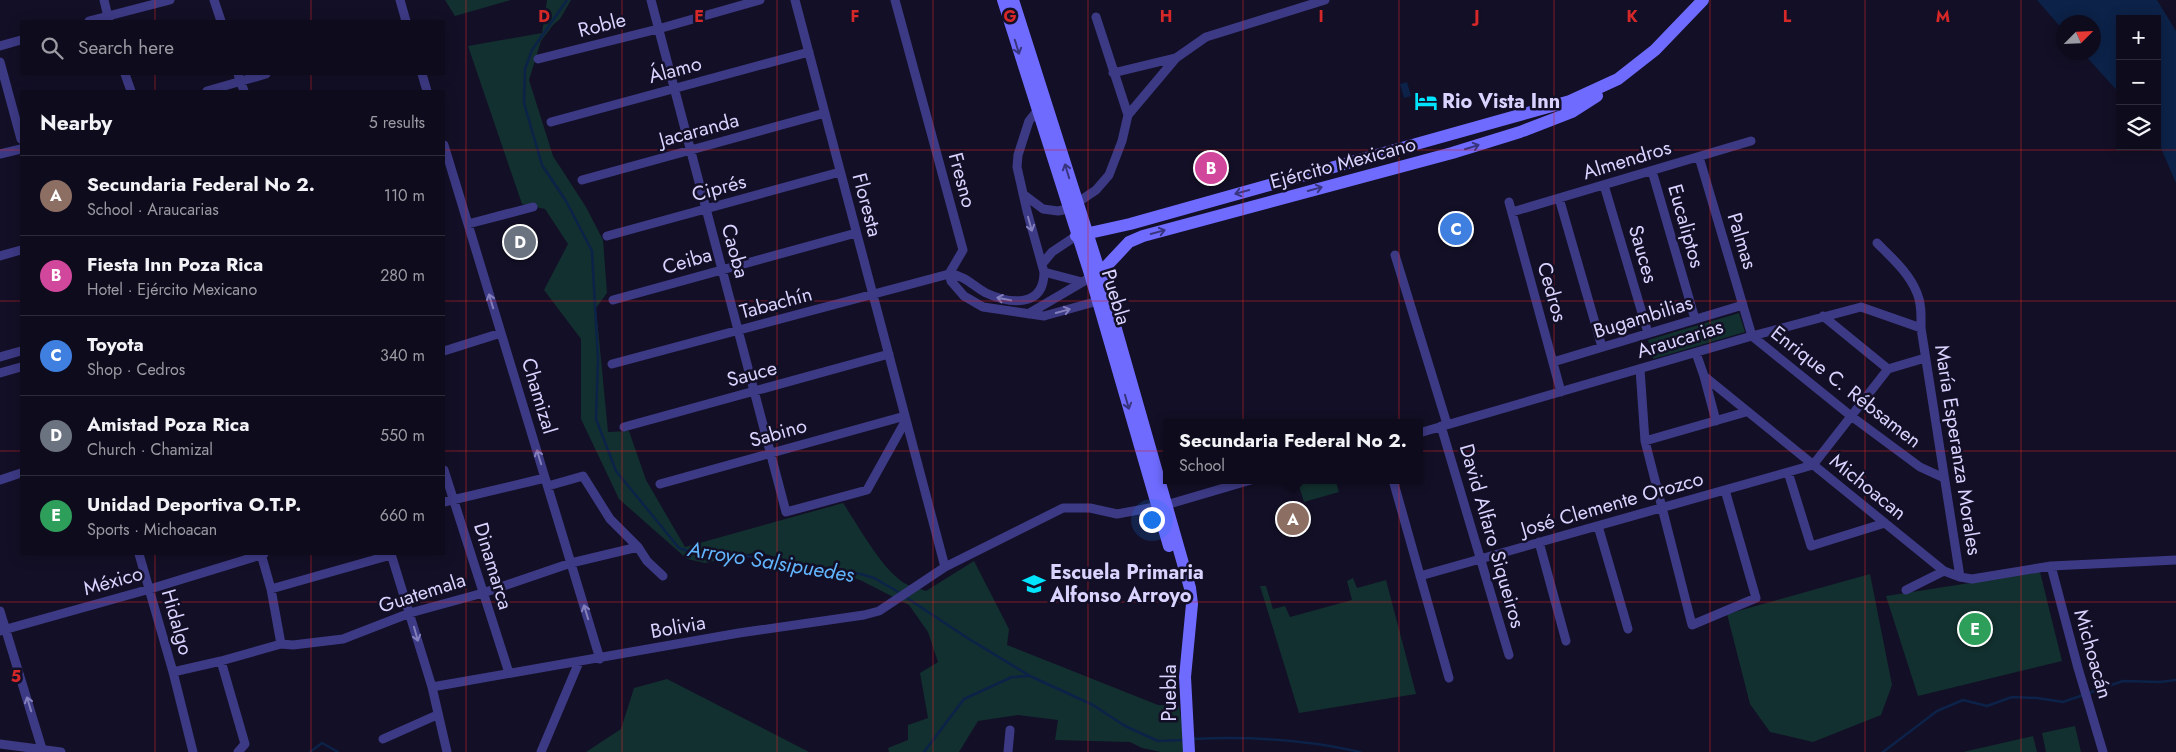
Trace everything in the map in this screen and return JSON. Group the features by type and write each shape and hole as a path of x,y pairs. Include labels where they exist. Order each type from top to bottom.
{"main road":[{"name":"Puebla","path":"1003,0 1042,109"},
{"name":"Puebla","path":"1013,0 1042,109 1082,235 1098,301 1162,506 1190,588 1192,604 1185,677 1189,752"},
{"name":"Ejército Mexicano","path":"1091,277 1129,242 1143,236 1520,132 1572,112 1593,99 1654,50 1702,0"},
{"name":"Ejército Mexicano","path":"1082,235 1130,224 1570,101 1608,86"},
{"path":"1514,116 1520,132"},
{"path":"1337,165 1341,182"},
{"path":"1129,242 1130,224"},
{"name":"Puebla","path":"1091,277 1162,506"}],"street":[{"path":"104,0 109,19 170,0"},
{"path":"214,0 221,20"},
{"path":"400,0 406,20"},
{"name":"Caoba","path":"650,0 786,512 867,490 905,418"},
{"name":"Roble","path":"538,59 658,29 760,0"},
{"name":"Floresta","path":"795,0 945,567"},
{"name":"Fresno","path":"895,0 963,250 949,274"},
{"path":"1023,194 1043,209 1058,211 1072,206 1096,190 1109,175 1122,141 1128,115 1176,58 1206,37 1324,0"},
{"path":"1096,17 1128,115"},
{"path":"0,46 20,40"},
{"name":"Álamo","path":"551,122 808,52"},
{"path":"1113,73 1176,58"},
{"path":"0,62 20,135"},
{"path":"125,75 131,90"},
{"path":"210,90 240,78 260,75"},
{"path":"422,75 428,90"},
{"path":"240,78 244,90"},
{"path":"1042,109 1029,122 1018,155 1017,167 1043,268 1044,282 1040,292 1024,300 996,297 984,292 959,274 949,274 951,281 964,296 983,307 1028,314 1044,316 1098,301"},
{"name":"Jacaranda","path":"582,180 825,113"},
{"name":"Almendros","path":"1512,212 1752,141"},
{"path":"0,154 20,148"},
{"name":"Chamizal","path":"445,148 600,659"},
{"name":"Palmas","path":"1699,157 1752,336"},
{"name":"Eucaliptos","path":"1652,170 1695,319"},
{"name":"Ciprés","path":"607,236 840,172"},
{"name":"Sauces","path":"1604,185 1648,333"},
{"path":"1559,198 1602,347"},
{"name":"Cedros","path":"1510,202 1524,263 1561,392"},
{"path":"468,224 533,207"},
{"name":"Ceiba","path":"613,300 856,232"},
{"path":"1043,268 1052,252 1082,235"},
{"name":"María Esperanza Morales","path":"1878,243 1903,270 1917,293 1960,577"},
{"path":"0,256 20,250"},
{"path":"1395,255 1444,425"},
{"path":"1043,268 1091,277"},
{"name":"Tabachín","path":"612,364 738,332 949,274"},
{"path":"1028,314 1091,277"},
{"name":"Bugambilias","path":"1553,362 1743,306"},
{"name":"Araucarias","path":"1423,431 1752,336 1861,307 1921,328"},
{"path":"1823,316 1888,369"},
{"path":"445,350 501,333"},
{"name":"Enrique C. Rébsamen","path":"1752,336 1851,416 1920,467 1944,478"},
{"path":"0,356 20,350"},
{"path":"1696,352 1716,421"},
{"name":"Sauce","path":"624,427 889,354"},
{"path":"1813,465 1888,369 1926,358"},
{"path":"0,373 20,367"},
{"path":"1640,369 1645,441 1692,625 1756,598 1725,490"},
{"name":"Michoacan","path":"1704,376 1944,571 1972,579 2051,566 2176,560"},
{"path":"1645,441 1746,412"},
{"name":"Sabino","path":"660,484 905,418"},
{"name":"David Alfaro Siqueiros","path":"1444,425 1509,655"},
{"name":"José Clemente Orozco","path":"1420,576 1813,465"},
{"path":"1788,472 1811,546 1885,523"},
{"path":"0,480 20,473"},
{"name":"Dinamarca","path":"445,473 509,673"},
{"path":"445,502 583,476 610,519 638,547 647,561 663,576"},
{"path":"1162,506 1237,484"},
{"path":"1393,484 1449,678"},
{"name":"Bolivia","path":"432,687 600,659 739,633 864,615 879,611 945,567 1063,508 1090,508 1117,514 1162,506"},
{"path":"1598,526 1628,629"},
{"path":"1539,542 1566,641"},
{"name":"Guatemala","path":"281,644 293,645 343,639 410,613 483,593 571,563 638,547"},
{"name":"Hidalgo","path":"140,555 193,752"},
{"name":"México","path":"3,630 150,589 259,555"},
{"path":"262,555 271,589 281,644"},
{"path":"271,589 388,555"},
{"path":"391,555 432,687 447,752"},
{"name":"Michoacán","path":"2051,566 2103,752"},
{"path":"1906,590 1944,571"},
{"path":"0,611 3,630 43,751"},
{"name":"Hidalgo","path":"173,672 281,644"},
{"path":"221,661 245,744 238,752"},
{"path":"541,752 579,662"},
{"path":"383,739 437,715"},
{"path":"1008,752 1010,730"},
{"path":"0,744 61,752"}],"green space":[{"path":"445,0 511,0 455,16"},
{"path":"547,0 571,0 560,19 541,41 529,80 553,156 586,207 603,240 607,293 596,308 608,432 629,431 646,480 685,547 843,503 881,560 890,571 908,585 926,591 974,561 1009,629 1007,645 1158,705 1179,706 1186,752 1161,752 1142,748 1130,742 1055,740 1058,720 1018,715 978,721 959,752 889,752 888,748 908,740 908,725 928,718 920,673 938,662 928,632 909,605 860,580 758,552 705,563 687,559 619,499 581,419 581,339 544,290 568,244 545,209 522,204 468,46 542,33"},
{"path":"1739,313 1745,332 1653,359 1648,340"},
{"path":"1298,484 1337,484 1339,492 1304,502"},
{"path":"2040,572 2062,661 1918,696 1886,596"},
{"path":"1870,574 1892,685 1881,715 1813,742 1770,732 1750,704 1727,614"},
{"path":"1353,578 1357,588 1386,580 1416,694 1299,713 1260,586 1266,586 1273,609 1285,606 1290,617 1352,600 1347,581"},
{"path":"667,679 809,752 586,752 621,729 634,688"},
{"path":"2075,726 2081,752 2046,752 2042,733"},
{"path":"2033,736 2037,752 1963,752"}],"water":[{"path":"2037,0 2157,0 2176,31 2176,183 2161,148 2161,15 2116,15 2116,90 2089,60 2101,60 2101,15 2056,15 2056,22"},
{"path":"1407,82 1411,96 1404,98 1400,84"}],"waterway":[{"name":"Arroyo Salsipuedes","path":"567,0 532,50 525,69 524,103 542,165 566,201 592,251 598,359 596,419 616,471 679,548 697,554 746,556 861,574 874,578 900,593"},
{"name":"Arroyo Salsipuedes","path":"904,596 1030,676 1093,705 1125,726 1158,741 1185,740"},
{"path":"924,752 964,699 1012,677 1029,676"},
{"name":"Arroyo Salsipuedes","path":"1883,752 1937,711 1963,700 1987,706 2012,697 2063,702 2123,681 2160,682 2176,680"},
{"name":"Arroyo Salsipuedes","path":"1193,739 1236,738 1297,741 1360,752"},
{"path":"310,752 322,743 338,752"}],"place":[{"name":"Rio Vista Inn","path":"1426,101"},
{"name":"Fiesta Inn Poza Rica","path":"1211,168"},
{"name":"Toyota","path":"1456,229"},
{"name":"Amistad Poza Rica","path":"520,242"},
{"name":"Secundaria Federal No 2.","path":"1293,519"},
{"name":"Escuela Primaria Alfonso Arroyo","path":"1034,584"},
{"name":"Unidad Deportiva O.T.P.","path":"1975,629"}]}
